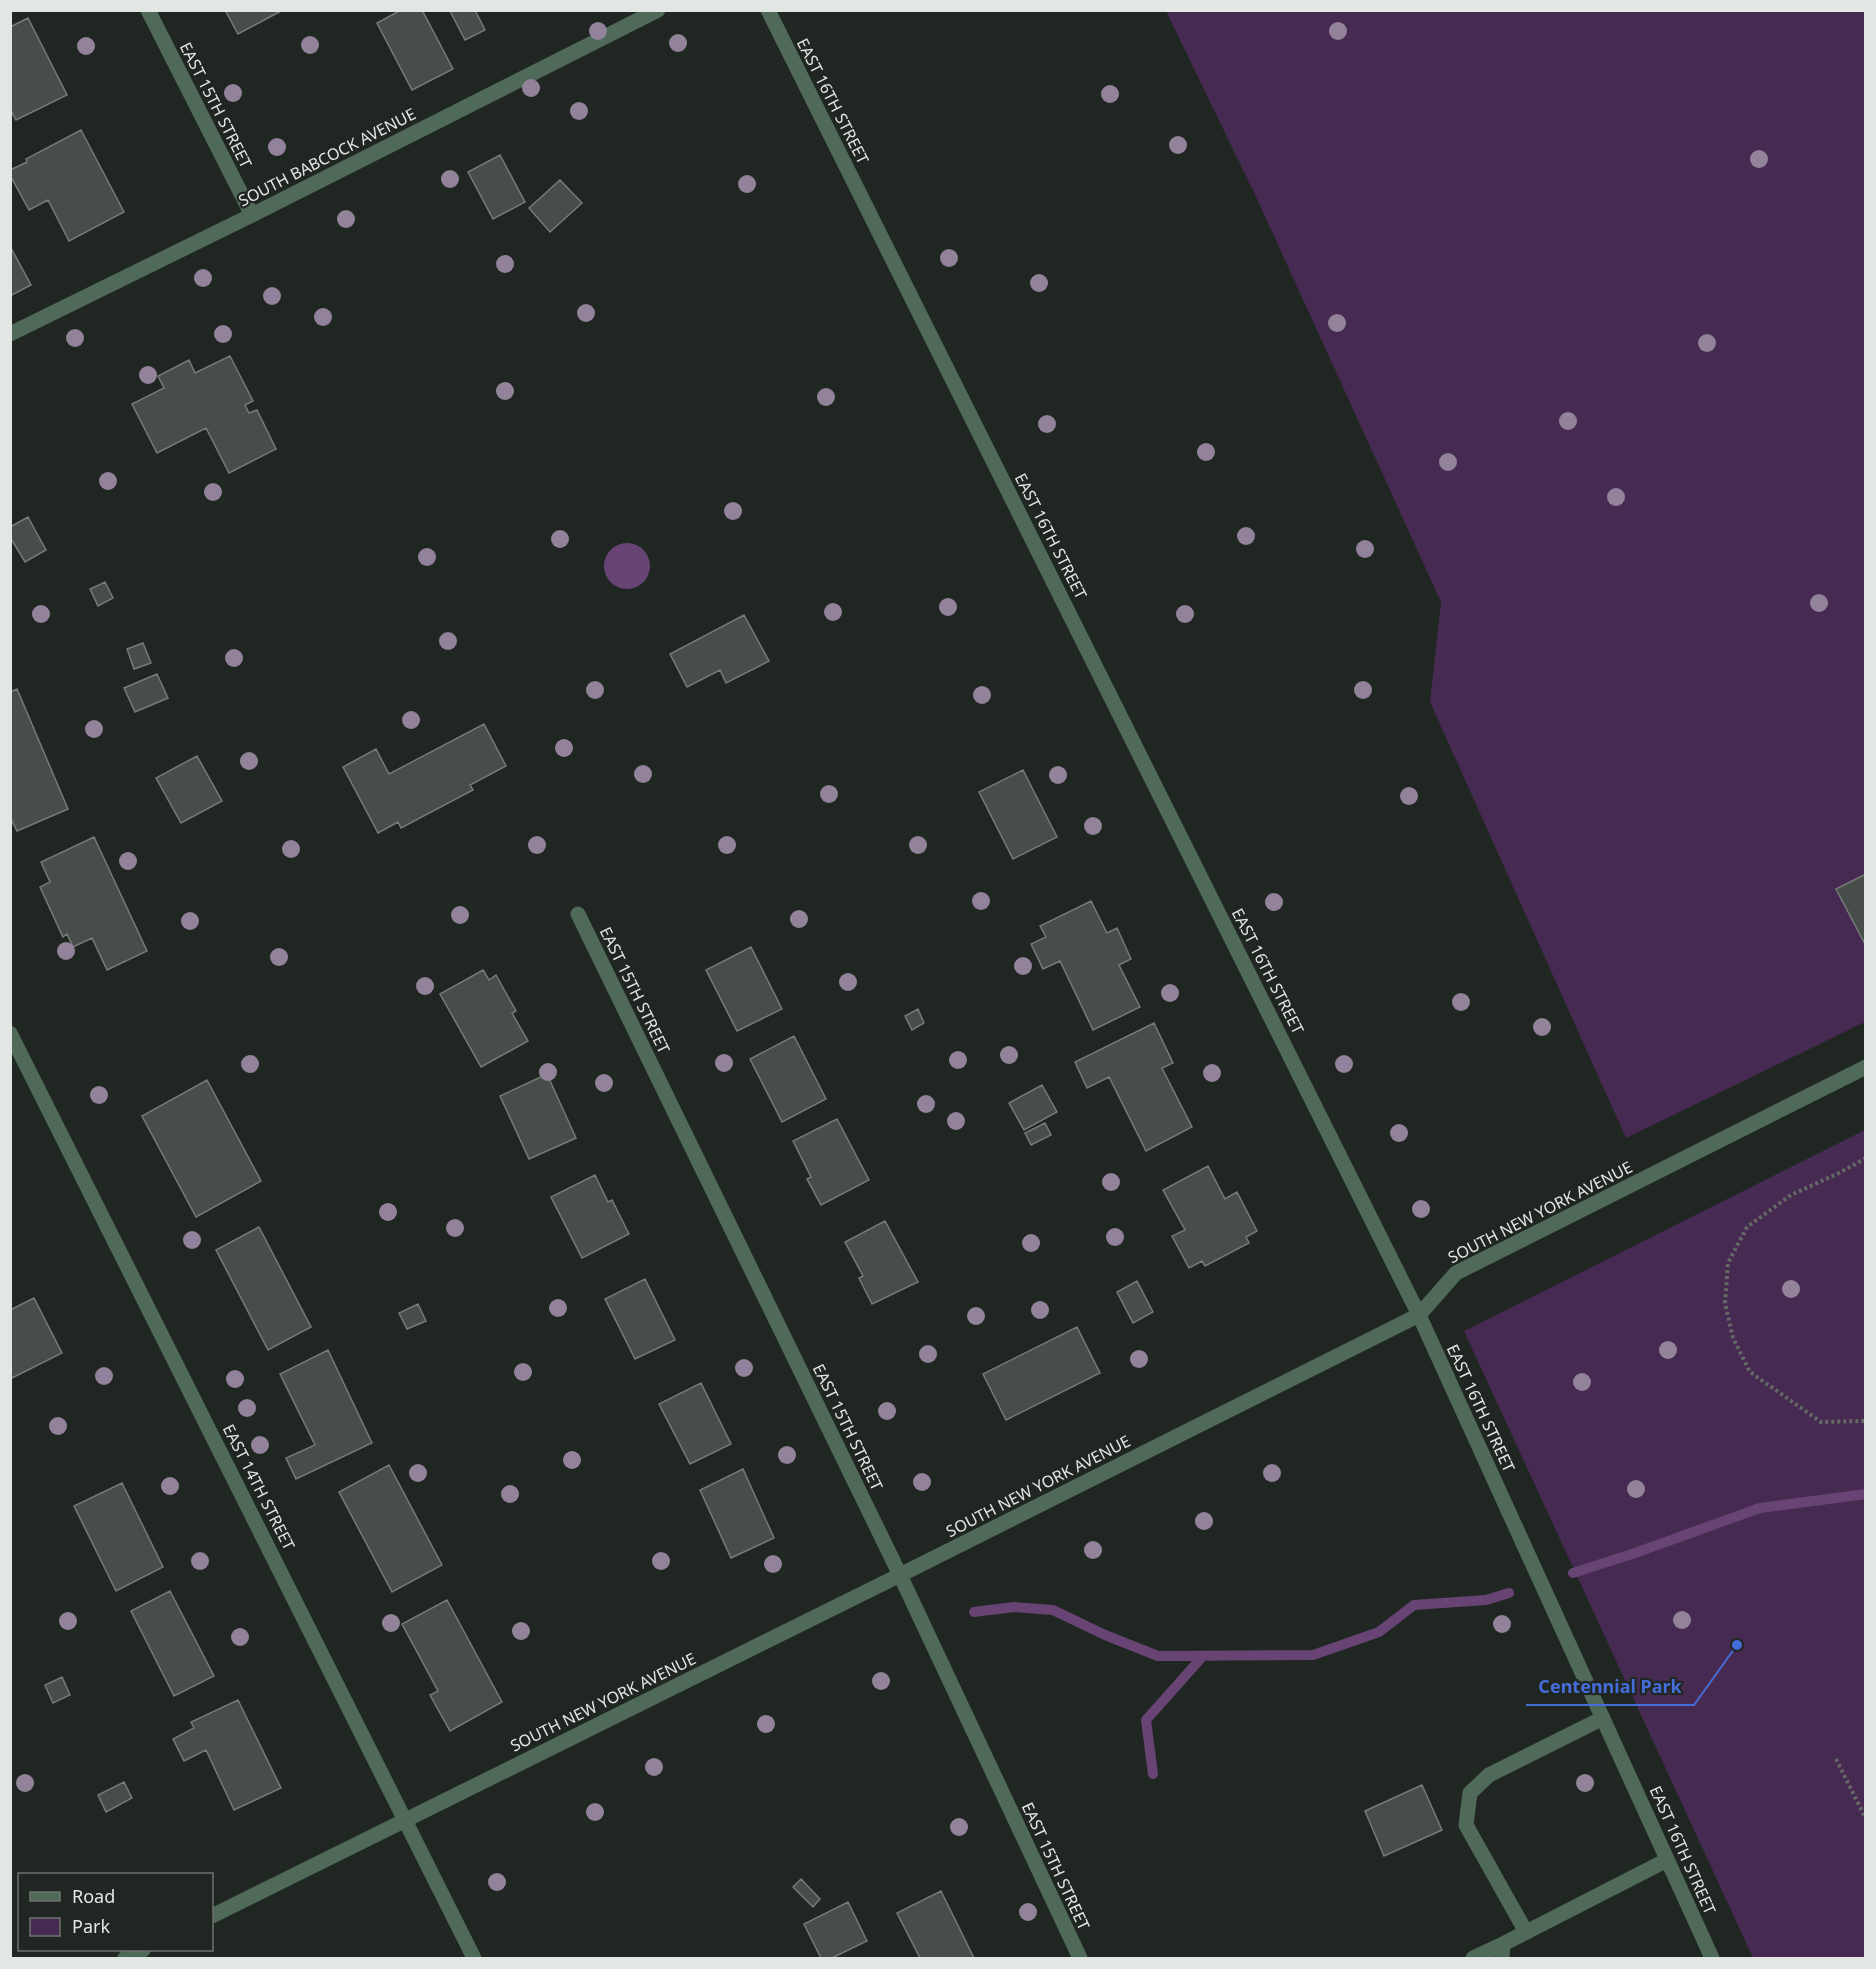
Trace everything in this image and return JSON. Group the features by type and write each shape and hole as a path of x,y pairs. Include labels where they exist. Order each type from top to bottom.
{"street":[{"name":"EAST 15TH STREET","path":"148,10 252,215"},
{"name":"SOUTH BABCOCK AVENUE","path":"10,334 658,10"},
{"name":"EAST 16TH STREET","path":"768,10 1419,1315 1712,1959"},
{"name":"EAST 15TH STREET","path":"578,914 900,1575 1080,1959"},
{"name":"EAST 14TH STREET","path":"10,1033 474,1959"},
{"name":"SOUTH NEW YORK AVENUE","path":"213,1916 1419,1315 1456,1274 1866,1067"},
{"path":"1526,1932 1466,1825 1470,1792 1489,1775 1603,1718"},
{"path":"1473,1959 1502,1951 1526,1932 1667,1860"},
{"path":"125,1959 141,1951"}],"path":[{"path":"1866,1158 1791,1195 1747,1227 1728,1263 1725,1303 1733,1338 1750,1372 1821,1422 1866,1421"},
{"path":"1836,1759 1866,1819"}],"green space":[{"path":"1166,11 1865,11 1865,1022 1626,1138 1430,702 1441,602 1258,201"},
{"path":"1865,1130 1865,1958 1753,1958 1464,1331"}],"shaded area":[{"path":"627,543 643,550 650,566 643,582 627,589 611,582 604,566 611,550"}],"building":[{"path":"225,10 283,10 238,34"},
{"path":"401,10 422,10 453,69 412,90 377,23"},
{"path":"475,10 485,30 465,40 450,11"},
{"path":"28,18 67,95 16,120 10,109 10,27"},
{"path":"81,130 124,212 69,241 48,200 29,210 10,175 10,170"},
{"path":"500,155 525,202 493,219 468,172"},
{"path":"560,180 582,203 550,232 529,208"},
{"path":"10,246 31,285 10,296"},
{"path":"230,356 253,401 245,405 249,413 257,410 276,449 229,473 206,428 157,453 132,404 164,388 158,376 189,360 195,373"},
{"path":"28,517 46,550 25,562 10,537 10,527"},
{"path":"105,582 113,598 98,606 90,589"},
{"path":"744,615 769,661 726,683 720,670 687,687 670,654"},
{"path":"143,643 151,663 134,669 127,649"},
{"path":"157,674 168,698 135,712 124,688"},
{"path":"17,689 68,809 17,831 10,817 10,692"},
{"path":"484,724 506,766 470,785 473,790 401,828 398,822 378,833 343,767 376,749 389,774"},
{"path":"197,756 222,801 181,823 156,778"},
{"path":"1023,770 1057,837 1013,859 979,792"},
{"path":"94,837 147,951 107,970 92,938 73,947 67,934 63,937 40,887 50,882 41,862"},
{"path":"1866,874 1866,946 1836,889"},
{"path":"1091,901 1107,933 1117,928 1131,959 1119,965 1140,1007 1093,1030 1060,961 1043,969 1031,944 1046,937 1040,926"},
{"path":"751,947 782,1009 737,1031 706,970"},
{"path":"483,970 489,980 496,975 516,1011 512,1013 528,1041 481,1067 440,994"},
{"path":"918,1009 924,1023 912,1030 905,1016"},
{"path":"1154,1023 1173,1063 1162,1068 1192,1127 1146,1151 1109,1077 1087,1088 1075,1062"},
{"path":"794,1036 826,1099 782,1122 750,1059"},
{"path":"547,1074 576,1138 529,1159 500,1096"},
{"path":"207,1080 261,1181 196,1217 142,1116"},
{"path":"1042,1085 1057,1112 1024,1130 1009,1103"},
{"path":"837,1119 869,1180 821,1205 807,1179 811,1177 793,1141"},
{"path":"1045,1123 1051,1135 1031,1145 1025,1133"},
{"path":"1208,1166 1225,1199 1237,1192 1257,1231 1246,1237 1249,1243 1205,1266 1202,1261 1189,1268 1172,1236 1185,1230 1163,1190"},
{"path":"595,1175 608,1202 612,1200 629,1234 582,1258 551,1197"},
{"path":"885,1221 918,1282 872,1304 859,1278 863,1276 845,1242"},
{"path":"259,1227 311,1327 268,1350 216,1250"},
{"path":"645,1279 675,1340 635,1359 605,1299"},
{"path":"1137,1281 1153,1312 1133,1323 1117,1292"},
{"path":"34,1298 62,1353 10,1379 10,1310"},
{"path":"418,1304 426,1321 407,1329 399,1313"},
{"path":"1077,1327 1100,1373 1006,1420 983,1374"},
{"path":"328,1350 372,1443 296,1479 286,1458 315,1445 280,1374"},
{"path":"701,1383 731,1444 690,1464 659,1404"},
{"path":"389,1465 442,1565 392,1592 339,1492"},
{"path":"743,1469 774,1538 731,1558 700,1490"},
{"path":"122,1483 163,1567 116,1591 74,1506"},
{"path":"170,1591 214,1676 174,1696 131,1611"},
{"path":"447,1600 502,1702 450,1731 430,1695 438,1691 402,1624"},
{"path":"62,1677 70,1695 53,1703 45,1685"},
{"path":"238,1700 281,1788 234,1810 206,1750 184,1761 173,1739 194,1728 191,1722"},
{"path":"124,1782 132,1798 106,1812 98,1795"},
{"path":"1422,1785 1442,1830 1384,1856 1365,1811"},
{"path":"801,1879 820,1899 813,1907 793,1887"},
{"path":"941,1891 974,1958 920,1958 897,1913"},
{"path":"848,1902 867,1941 832,1958 821,1958 804,1924"}],"waterway":[{"path":"1573,1573 1760,1508 1866,1494"},
{"path":"974,1612 1014,1607 1053,1610 1105,1635 1158,1656 1313,1655 1379,1632 1414,1605 1486,1600 1509,1593"},
{"path":"1153,1774 1146,1720 1203,1656"}],"place":[{"name":"Centennial Park","path":"1737,1645"}]}
